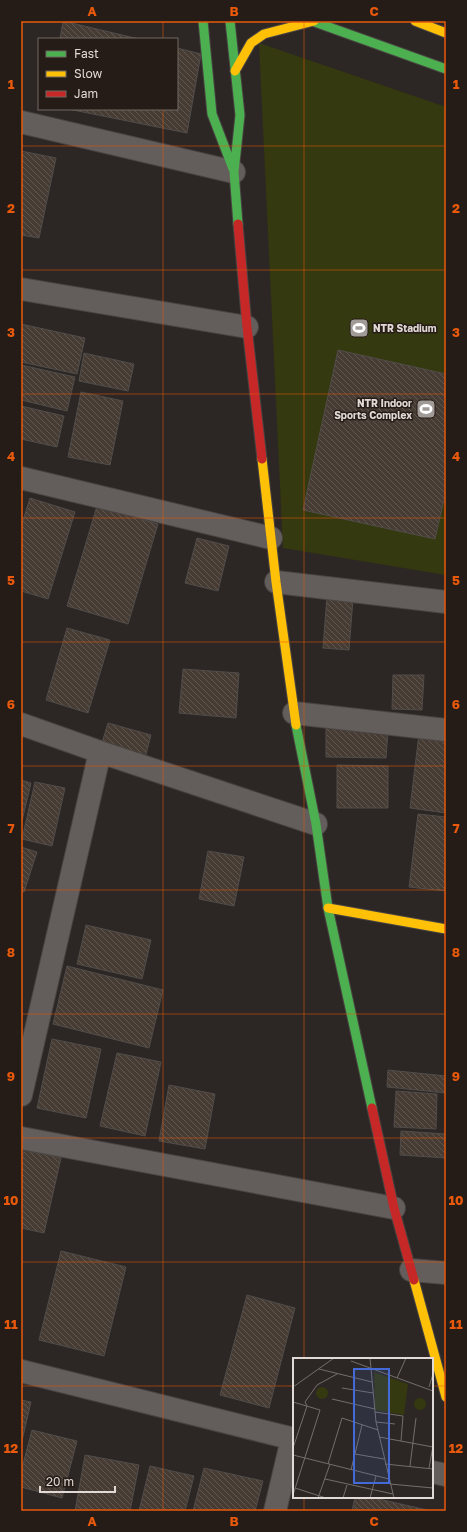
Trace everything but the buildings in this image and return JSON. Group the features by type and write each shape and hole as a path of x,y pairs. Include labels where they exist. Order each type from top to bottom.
{"street":[{"path":"203,21 212,114 234,172"},
{"path":"230,21 240,115 234,172 247,327 276,582 294,713 316,824 328,908 394,1208 446,1398"},
{"path":"235,71 250,43 264,34 313,21 446,69"},
{"path":"415,21 446,33"},
{"path":"21,122 234,172"},
{"path":"21,289 247,327"},
{"path":"21,478 271,538"},
{"path":"276,582 446,602"},
{"path":"294,713 446,730"},
{"path":"21,724 316,824"},
{"path":"21,1095 100,752"},
{"path":"328,908 446,929"},
{"path":"21,1138 394,1208"},
{"path":"411,1270 446,1273"},
{"path":"21,1371 293,1439 275,1511"},
{"path":"433,1472 446,1476"}],"green space":[{"name":"NTR Stadium","path":"259,43 446,107 446,575 283,548"}],"traffic: fast":[{"path":"203,21 212,114 233,169"},
{"path":"230,21 240,115 234,172 238,224"},
{"path":"312,21 446,69"},
{"path":"296,725 316,824 328,908 372,1108"}],"traffic: slow":[{"path":"235,71 251,43 264,34 314,21"},
{"path":"415,21 446,33"},
{"path":"262,459 276,582 296,725"},
{"path":"328,908 446,929"},
{"path":"414,1280 446,1397"}],"traffic: jam":[{"path":"238,224 247,327 262,459"},
{"path":"372,1108 394,1208 414,1280"}],"place":[{"name":"NTR Stadium","path":"359,328"},
{"name":"NTR Indoor Sports Complex","path":"426,409"}]}
